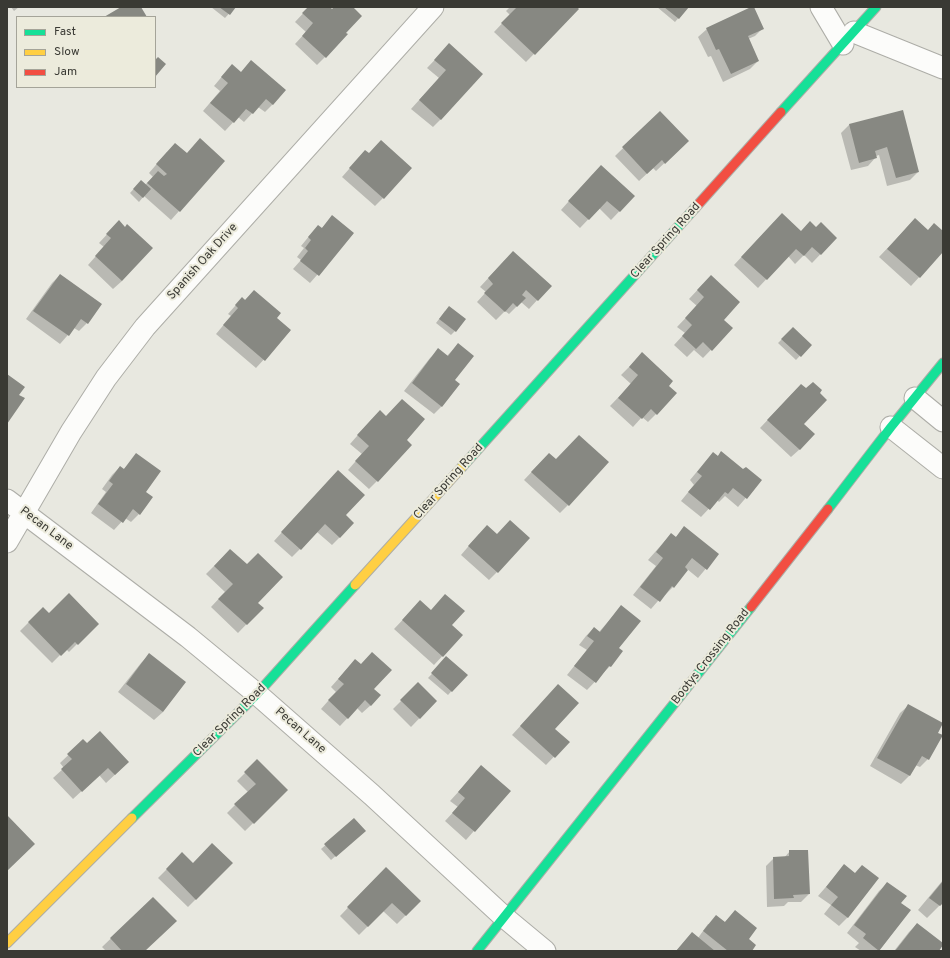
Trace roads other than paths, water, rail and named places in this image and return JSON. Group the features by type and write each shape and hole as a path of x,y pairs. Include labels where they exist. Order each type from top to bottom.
{"street":[{"name":"Spanish Oak Drive","path":"7,542 71,432 106,378 145,327 433,7"},
{"path":"821,7 849,38 943,68"},
{"name":"Clear Spring Road","path":"7,943 257,694 876,7"},
{"name":"Bootys Crossing Road","path":"477,951 943,363"},
{"path":"914,398 943,421"},
{"path":"891,427 943,468"},
{"name":"Pecan Lane","path":"7,500 188,637 257,694 372,795 504,918 545,951"}]}
